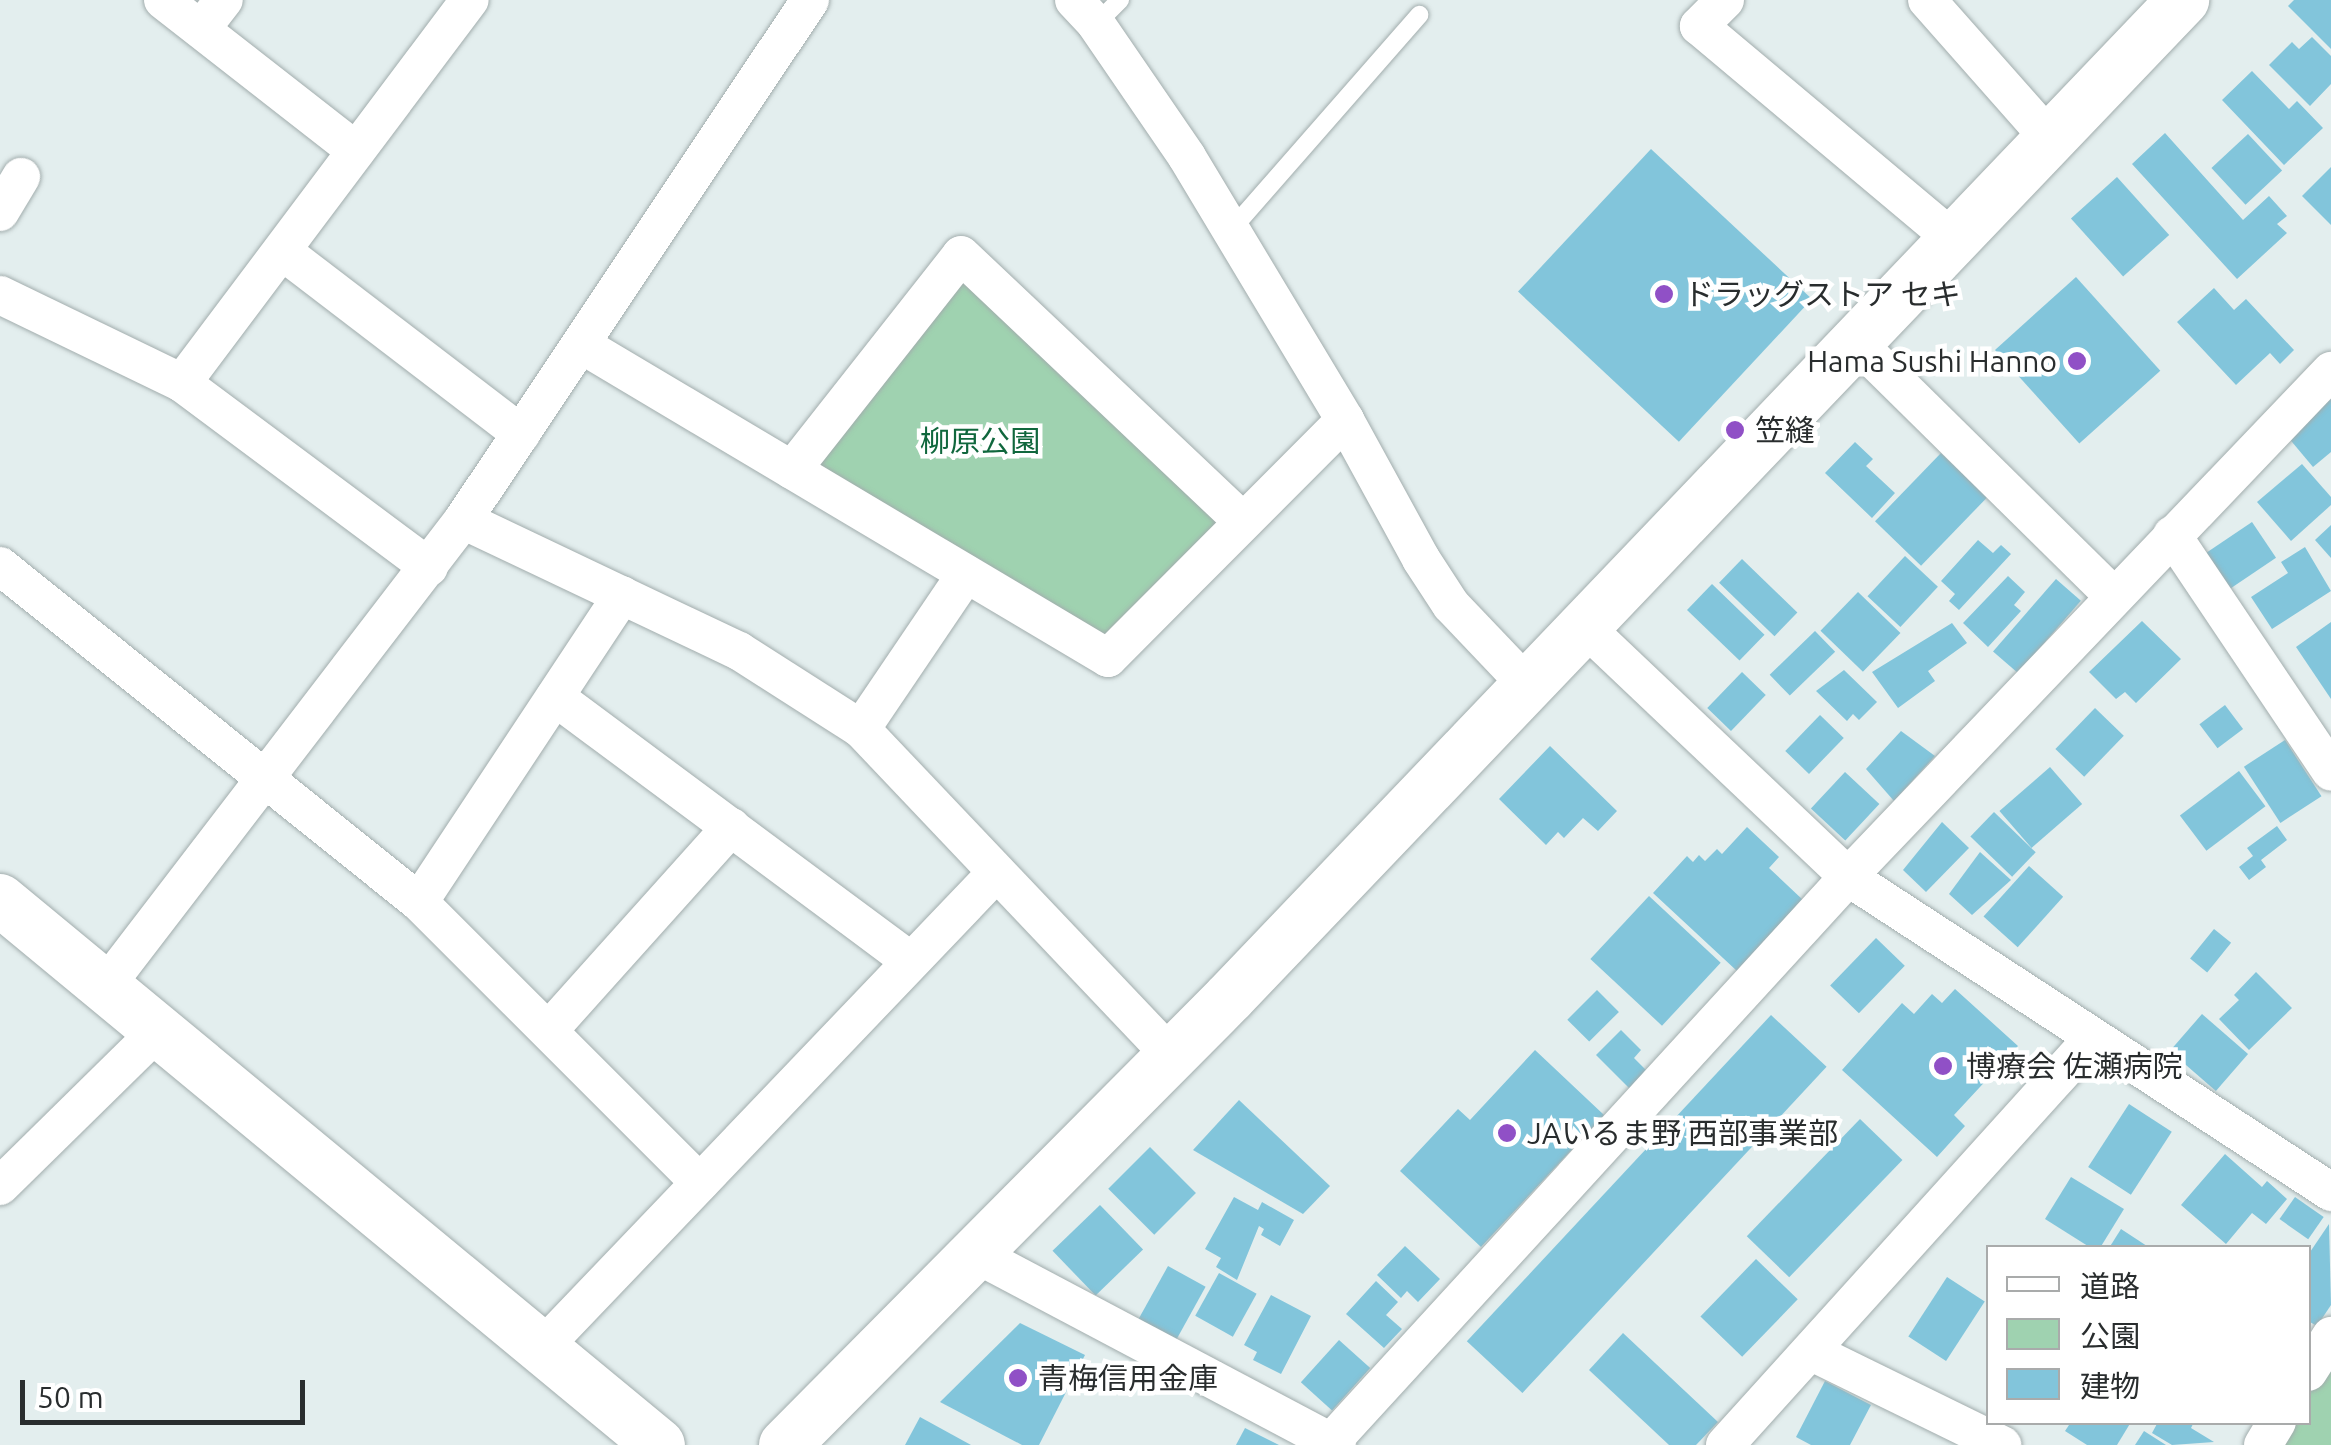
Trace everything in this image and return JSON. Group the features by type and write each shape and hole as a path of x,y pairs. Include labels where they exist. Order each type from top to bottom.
{"street":[{"path":"163,0 356,151"},
{"path":"201,30 224,0"},
{"path":"182,383 470,0"},
{"path":"105,987 463,520 810,0"},
{"path":"1724,0 1699,26 1953,239"},
{"path":"1927,0 2050,139"},
{"path":"784,1445 972,1252 1172,1056 1586,628 2183,0"},
{"path":"1097,8 1346,420 1421,559 1451,605 1529,687"},
{"path":"0,212 21,177"},
{"path":"282,251 522,434"},
{"path":"792,470 961,255 1243,522"},
{"path":"0,294 182,383 428,566"},
{"path":"1855,341 2113,596"},
{"path":"582,345 1108,658 1346,420"},
{"path":"972,1252 1334,1443 1848,877 2331,371"},
{"path":"463,520 739,650 860,729 1172,1056"},
{"path":"2172,535 2331,772"},
{"path":"0,566 420,902 700,1183"},
{"path":"860,729 966,574"},
{"path":"420,902 622,595"},
{"path":"1586,628 1848,877 2331,1192"},
{"path":"555,697 911,961"},
{"path":"549,1030 731,827"},
{"path":"544,1347 995,874"},
{"path":"0,900 660,1445"},
{"path":"0,1186 160,1030"},
{"path":"1725,1445 2092,1038"},
{"path":"2311,1367 2331,1336"},
{"path":"1812,1352 2002,1445"}],"lane":[{"path":"1232,230 1419,15"}],"green space":[{"name":"柳原公園","path":"961,255 1243,522 1108,658 792,470"},
{"path":"2331,1357 2331,1445 2274,1445 2288,1425 2311,1425 2311,1389"}],"building":[{"path":"2294,0 2331,0 2331,49 2288,6"},
{"path":"2312,37 2331,56 2331,84 2310,106 2269,65 2292,42 2299,49"},
{"path":"2252,71 2289,109 2297,101 2323,128 2284,165 2222,100"},
{"path":"2165,133 2243,220 2269,196 2287,216 2277,224 2287,233 2237,279 2132,164"},
{"path":"2248,134 2282,171 2246,205 2211,168"},
{"name":"ドラッグストア セキ","path":"1651,149 1812,299 1679,442 1518,292"},
{"path":"2331,167 2331,225 2302,196"},
{"path":"2117,177 2169,235 2123,276 2071,218"},
{"name":"Hama Sushi Hanno","path":"2076,277 2160,371 2079,444 1995,350"},
{"path":"2214,288 2234,310 2246,299 2294,350 2280,364 2270,353 2236,385 2177,322"},
{"path":"2331,399 2331,452 2313,467 2287,436"},
{"path":"1855,442 1873,459 1866,466 1895,493 1872,518 1825,473"},
{"path":"1941,453 1987,497 1921,566 1875,521"},
{"path":"2302,464 2331,497 2331,505 2291,541 2257,502"},
{"path":"2252,522 2276,558 2230,588 2206,553"},
{"path":"2331,525 2331,558 2315,540"},
{"path":"1978,540 1993,553 2001,545 2011,554 1959,610 1949,601 1955,594 1941,581"},
{"path":"2305,547 2331,591 2272,629 2251,597 2288,573 2281,562"},
{"path":"1905,556 1938,587 1900,627 1867,596"},
{"path":"1742,559 1797,612 1774,636 1719,583"},
{"path":"2008,576 2025,592 2014,605 2021,611 1988,647 1963,623"},
{"path":"2056,579 2081,601 2018,673 1993,651"},
{"path":"1712,584 1765,635 1740,661 1687,610"},
{"path":"1858,592 1900,633 1863,672 1820,631"},
{"path":"2142,621 2181,659 2136,703 2125,692 2116,699 2089,672"},
{"path":"2331,622 2331,699 2296,647"},
{"path":"1952,623 1967,643 1928,671 1935,681 1898,708 1872,672"},
{"path":"1815,631 1835,652 1790,696 1770,675"},
{"path":"1844,670 1877,702 1859,720 1853,714 1847,721 1816,691"},
{"path":"1742,672 1766,695 1731,731 1707,708"},
{"path":"2225,705 2243,729 2217,748 2199,724"},
{"path":"2095,708 2124,736 2084,777 2055,749"},
{"path":"1820,715 1844,738 1809,774 1785,751"},
{"path":"1901,731 1935,756 1894,801 1866,769"},
{"path":"2285,740 2321,796 2280,823 2244,767"},
{"path":"1550,746 1617,811 1598,831 1583,818 1564,838 1558,832 1546,845 1499,799"},
{"path":"2050,767 2082,804 2032,848 1999,811"},
{"path":"2239,771 2265,806 2206,851 2180,816"},
{"path":"1845,772 1879,804 1845,841 1811,809"},
{"path":"1994,812 2036,852 2012,877 1970,836"},
{"path":"1942,822 1969,848 1926,892 1903,870"},
{"path":"2277,826 2287,840 2261,860 2266,867 2249,880 2239,867 2253,856 2247,848"},
{"path":"1747,827 1779,857 1769,868 1803,900 1737,971 1653,893 1687,856 1693,862 1699,855 1705,861 1717,849 1722,854"},
{"path":"1980,852 2011,880 1972,915 1949,894"},
{"path":"2029,866 2063,897 2018,947 1983,917"},
{"path":"1649,896 1721,963 1662,1026 1590,959"},
{"path":"2214,929 2231,943 2207,972 2190,959"},
{"path":"1876,938 1905,966 1859,1013 1830,985"},
{"path":"2256,972 2292,1008 2249,1050 2219,1019 2239,1000 2234,995"},
{"path":"1955,989 2018,1046 1954,1115 1965,1126 1937,1157 1842,1070 1902,1003 1914,1014 1932,994 1942,1003"},
{"path":"1597,990 1619,1012 1589,1042 1567,1020"},
{"path":"2202,1014 2248,1054 2216,1091 2170,1051"},
{"path":"1771,1015 1827,1067 1522,1393 1467,1341"},
{"path":"1621,1030 1641,1050 1634,1058 1647,1071 1630,1089 1596,1055"},
{"path":"1535,1050 1604,1115 1481,1247 1400,1171 1458,1109 1470,1120"},
{"path":"1239,1100 1330,1186 1303,1214 1193,1150"},
{"path":"2129,1104 2172,1132 2131,1195 2088,1167"},
{"path":"1860,1119 1902,1160 1789,1277 1747,1236"},
{"path":"1150,1147 1196,1193 1154,1235 1108,1189"},
{"path":"2225,1154 2262,1187 2267,1181 2287,1199 2266,1224 2252,1213 2226,1244 2181,1205"},
{"path":"2071,1177 2124,1209 2102,1245 2086,1245 2045,1219"},
{"path":"1234,1197 1258,1210 1262,1202 1294,1220 1280,1246 1261,1235 1264,1229 1259,1226 1237,1280 1216,1267 1221,1258 1205,1249"},
{"path":"2295,1197 2324,1217 2308,1239 2280,1219"},
{"path":"1100,1205 1143,1250 1096,1295 1053,1251"},
{"path":"2329,1224 2331,1305 2317,1326 2311,1323 2311,1251"},
{"path":"2121,1229 2145,1245 2111,1245"},
{"path":"1405,1246 1440,1279 1418,1302 1407,1291 1401,1298 1377,1275"},
{"path":"1756,1259 1798,1299 1742,1357 1700,1317"},
{"path":"1168,1266 1206,1287 1176,1340 1138,1319"},
{"path":"1219,1273 1257,1294 1233,1337 1195,1316"},
{"path":"1947,1277 1985,1302 1946,1361 1908,1337"},
{"path":"1376,1281 1398,1302 1386,1315 1402,1329 1384,1348 1346,1314"},
{"path":"1271,1295 1311,1316 1281,1374 1253,1360 1257,1352 1244,1345"},
{"name":"青梅信用金庫","path":"1020,1323 1085,1355 1039,1445 1022,1445 940,1402"},
{"path":"1623,1333 1718,1422 1696,1445 1669,1445 1589,1370"},
{"path":"1339,1340 1370,1368 1332,1410 1301,1382"},
{"path":"1825,1381 1871,1405 1850,1445 1811,1445 1796,1437"},
{"path":"920,1417 971,1445 905,1445"},
{"path":"2069,1425 2129,1425 2117,1445 2087,1445 2065,1431"},
{"path":"2156,1425 2192,1425 2191,1428 2214,1442 2172,1445 2152,1433"},
{"path":"1245,1428 1279,1445 1236,1445"},
{"path":"2144,1431 2166,1445 2135,1445"}],"place":[{"name":"ドラッグストア セキ","path":"1664,294"},
{"name":"Hama Sushi Hanno","path":"2077,361"},
{"name":"笠縫","path":"1735,430"},
{"name":"博療会 佐瀬病院","path":"1943,1066"},
{"name":"JAいるま野 西部事業部","path":"1507,1133"},
{"name":"青梅信用金庫","path":"1018,1378"}]}
